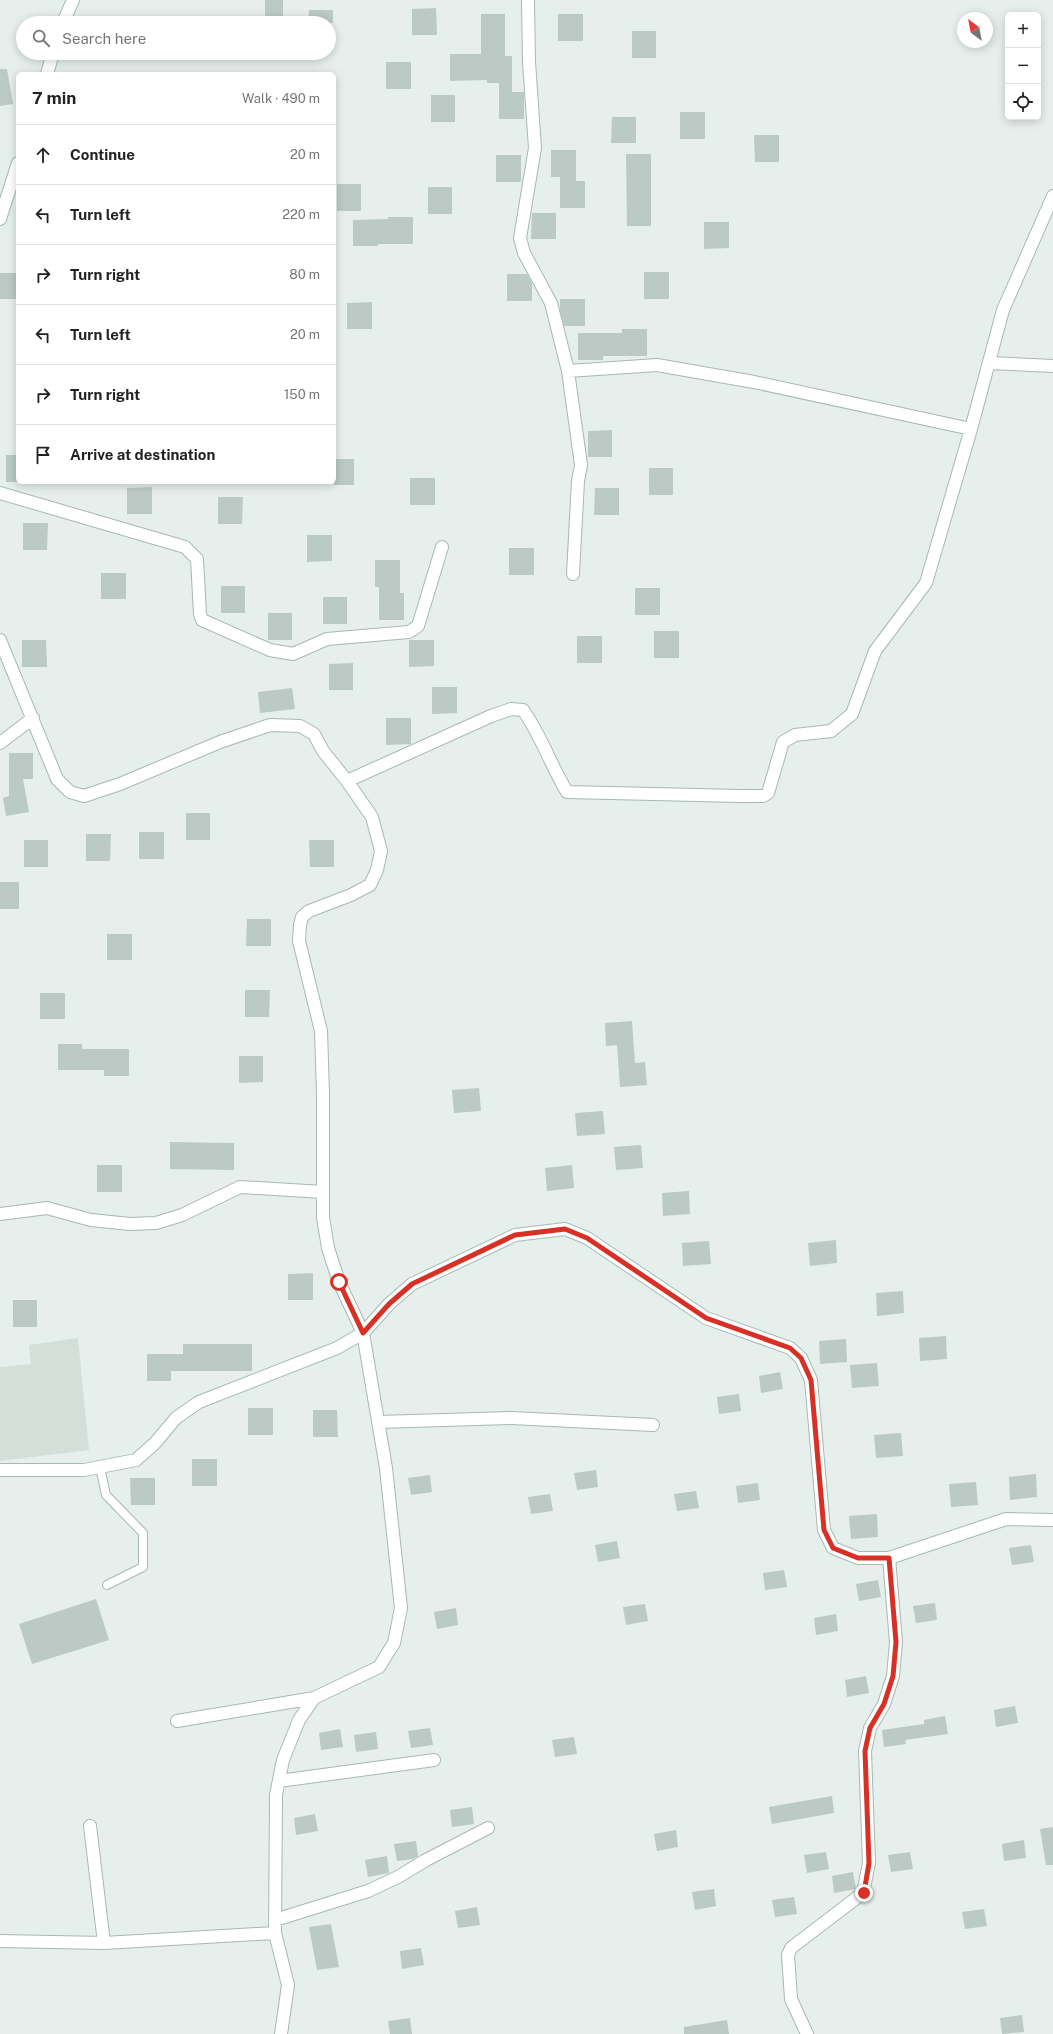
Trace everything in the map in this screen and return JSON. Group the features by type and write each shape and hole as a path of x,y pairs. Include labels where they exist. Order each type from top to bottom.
{"street":[{"path":"66,16 73,0"},
{"path":"528,0 529,62 535,148 520,238 524,253 551,303 568,371 581,465 578,481 573,574"},
{"path":"47,72 51,60"},
{"path":"0,219 16,169"},
{"path":"347,781 491,716 511,709 523,710 530,719 555,773 567,792 763,796 771,788 783,742 787,738 795,735 831,731 852,714 874,651 926,583 971,429 1003,310 1053,196"},
{"path":"989,363 1053,366"},
{"path":"568,371 657,365 754,382 971,429"},
{"path":"0,493 185,547 197,559 200,614 202,620 207,624 270,650 293,654 327,638 409,632 418,626 442,547"},
{"path":"0,640 57,779 70,792 84,796 120,784 220,742 270,725 300,726 314,734 324,751 372,817 381,852 378,870 370,885 351,895 309,911 302,918 299,941 321,1031 324,1094 322,1217 328,1248 339,1282 363,1333 386,1468 401,1608 394,1643 379,1667 314,1698 176,1721"},
{"path":"0,743 33,718"},
{"path":"0,1214 46,1208 91,1220 130,1224 156,1222 182,1215 240,1187 323,1192"},
{"path":"0,1470 84,1470 136,1460 155,1443 176,1418 198,1402 337,1348 363,1333 389,1304 412,1284 515,1235 565,1229 587,1238 706,1318 790,1348 801,1358 811,1380 824,1530 833,1548 858,1558 889,1558 1006,1519 1053,1520"},
{"path":"378,1422 511,1418 653,1425"},
{"path":"807,2034 791,1999 788,1956 791,1948 864,1893 869,1863 865,1751 870,1728 884,1704 893,1676 896,1642 889,1558"},
{"path":"281,2034 288,1985 275,1933 276,1795 283,1760 299,1720 314,1698"},
{"path":"279,1781 434,1760"},
{"path":"90,1826 104,1943"},
{"path":"275,1920 368,1891 398,1877 426,1860 488,1828"},
{"path":"0,1941 104,1943 275,1933"}],"lane":[{"path":"100,1467 106,1495 143,1533 143,1567 108,1586"}],"shaded area":[{"path":"78,1338 89,1450 0,1461 0,1367 31,1364 29,1345"}],"building":[{"path":"265,0 283,0 283,16 265,16"},
{"path":"436,8 437,35 412,35 412,9"},
{"path":"309,10 333,10 333,16 309,16"},
{"path":"481,14 505,14 505,56 512,56 512,92 524,92 524,119 499,119 499,83 487,83 487,80 450,81 450,54 481,54"},
{"path":"558,14 583,14 583,41 558,41"},
{"path":"632,31 656,31 656,58 632,58"},
{"path":"386,62 411,62 411,89 386,89"},
{"path":"0,69 7,69 13,104 0,106"},
{"path":"431,95 455,95 455,122 431,122"},
{"path":"680,112 705,112 705,139 680,139"},
{"path":"612,117 636,117 636,143 611,143"},
{"path":"754,135 779,135 779,162 755,162"},
{"path":"551,150 576,150 576,181 585,181 585,208 560,208 560,177 551,177"},
{"path":"626,154 651,154 651,226 627,226"},
{"path":"496,155 521,155 521,182 496,182"},
{"path":"337,184 361,184 361,211 337,211"},
{"path":"428,187 452,187 452,214 428,214"},
{"path":"532,213 556,213 556,239 531,239"},
{"path":"388,217 413,217 413,244 353,246 353,220 388,219"},
{"path":"704,222 729,222 729,248 704,249"},
{"path":"644,272 669,272 669,299 644,299"},
{"path":"0,273 16,273 16,299 0,299"},
{"path":"507,274 527,274 532,283 532,301 507,301"},
{"path":"560,299 585,299 585,326 564,326 560,309"},
{"path":"372,302 372,329 347,329 347,303"},
{"path":"622,329 647,329 647,356 603,356 603,360 578,360 578,333 622,333"},
{"path":"612,430 612,457 588,457 588,431"},
{"path":"6,455 16,455 16,482 6,482"},
{"path":"336,459 354,459 354,485 334,485 336,484"},
{"path":"649,468 673,468 673,495 649,495"},
{"path":"410,478 435,478 435,505 410,505"},
{"path":"152,487 152,514 127,514 127,488"},
{"path":"595,488 619,488 619,515 594,515"},
{"path":"218,497 243,497 242,524 218,524"},
{"path":"23,523 48,523 47,550 23,550"},
{"path":"307,535 332,535 332,561 307,562"},
{"path":"509,548 534,548 534,575 509,575"},
{"path":"375,560 400,560 400,593 404,593 404,620 379,620 379,587 375,587"},
{"path":"101,573 126,573 126,599 101,599"},
{"path":"221,586 245,586 245,613 221,613"},
{"path":"635,588 660,588 660,615 635,615"},
{"path":"323,597 347,597 347,624 323,624"},
{"path":"268,613 292,613 292,640 268,640"},
{"path":"654,631 679,631 679,658 654,658"},
{"path":"577,636 602,636 602,663 577,663"},
{"path":"22,640 46,640 47,667 22,667"},
{"path":"409,640 434,640 434,666 409,667"},
{"path":"353,663 353,690 329,690 329,664"},
{"path":"432,687 457,687 457,713 432,714"},
{"path":"292,688 295,709 260,713 258,692"},
{"path":"386,718 411,718 411,744 386,745"},
{"path":"9,753 33,753 33,779 23,779 29,812 6,816 3,798 9,796"},
{"path":"186,813 210,813 210,840 186,840"},
{"path":"139,832 164,832 164,859 139,859"},
{"path":"86,834 111,834 110,861 86,861"},
{"path":"24,840 48,840 48,867 24,867"},
{"path":"309,840 334,840 334,867 310,867"},
{"path":"0,882 19,882 19,909 0,909"},
{"path":"247,919 271,919 271,946 246,946"},
{"path":"107,934 132,934 132,960 107,960"},
{"path":"245,990 270,990 269,1017 245,1017"},
{"path":"40,993 65,993 65,1019 40,1019"},
{"path":"632,1021 635,1063 645,1062 647,1085 620,1087 617,1045 606,1046 605,1023"},
{"path":"58,1044 82,1044 82,1049 129,1049 129,1076 104,1076 104,1070 58,1070"},
{"path":"239,1056 263,1056 263,1082 239,1083"},
{"path":"479,1088 481,1111 454,1113 452,1090"},
{"path":"603,1111 605,1134 577,1136 575,1113"},
{"path":"170,1142 234,1143 234,1170 170,1169"},
{"path":"641,1145 643,1168 616,1170 614,1147"},
{"path":"97,1165 122,1165 122,1192 97,1192"},
{"path":"572,1165 574,1188 547,1191 545,1168"},
{"path":"689,1191 690,1214 663,1216 662,1193"},
{"path":"836,1240 837,1263 810,1266 808,1243"},
{"path":"709,1241 711,1264 683,1266 682,1243"},
{"path":"313,1273 313,1300 288,1300 288,1274"},
{"path":"903,1291 904,1313 877,1316 876,1293"},
{"path":"13,1300 37,1300 37,1327 13,1327"},
{"path":"946,1336 947,1359 920,1361 919,1338"},
{"path":"846,1339 847,1362 820,1364 819,1341"},
{"path":"183,1344 252,1344 252,1371 171,1371 171,1381 147,1381 147,1354 183,1354"},
{"path":"877,1363 879,1386 852,1388 850,1365"},
{"path":"780,1372 783,1389 761,1393 759,1376"},
{"path":"739,1394 741,1411 719,1414 717,1397"},
{"path":"248,1408 273,1408 273,1435 248,1435"},
{"path":"313,1410 337,1410 338,1437 313,1437"},
{"path":"901,1433 903,1456 876,1458 874,1435"},
{"path":"192,1459 217,1459 217,1486 192,1486"},
{"path":"596,1470 598,1487 577,1490 574,1473"},
{"path":"1036,1474 1037,1497 1010,1500 1009,1477"},
{"path":"430,1475 432,1492 411,1495 408,1478"},
{"path":"130,1478 155,1478 155,1505 131,1505"},
{"path":"976,1482 978,1505 951,1507 949,1484"},
{"path":"758,1483 760,1500 738,1503 736,1486"},
{"path":"696,1491 699,1508 677,1511 674,1494"},
{"path":"550,1494 553,1511 531,1514 528,1497"},
{"path":"877,1514 878,1537 851,1539 849,1516"},
{"path":"617,1541 620,1558 598,1562 595,1545"},
{"path":"1031,1545 1034,1562 1012,1565 1009,1548"},
{"path":"784,1570 787,1587 765,1590 763,1573"},
{"path":"878,1580 881,1597 859,1601 856,1584"},
{"path":"96,1599 109,1640 32,1664 19,1624"},
{"path":"935,1603 937,1620 916,1623 913,1606"},
{"path":"645,1604 648,1621 626,1625 623,1607"},
{"path":"456,1608 458,1625 437,1629 434,1612"},
{"path":"836,1614 838,1631 816,1635 814,1618"},
{"path":"866,1676 869,1693 847,1697 845,1680"},
{"path":"1015,1706 1018,1723 996,1727 994,1710"},
{"path":"945,1716 948,1734 905,1740 906,1744 884,1747 882,1730 924,1724 924,1720"},
{"path":"430,1728 433,1745 411,1748 408,1731"},
{"path":"340,1729 343,1747 321,1750 319,1733"},
{"path":"376,1732 378,1749 356,1752 354,1735"},
{"path":"574,1737 577,1754 555,1757 552,1740"},
{"path":"832,1796 834,1813 772,1824 769,1807"},
{"path":"472,1807 474,1824 452,1827 450,1810"},
{"path":"315,1814 318,1831 296,1835 294,1818"},
{"path":"1053,1827 1053,1865 1046,1865 1040,1829"},
{"path":"676,1830 678,1847 657,1851 654,1834"},
{"path":"1024,1840 1026,1858 1004,1861 1002,1844"},
{"path":"416,1841 418,1856 413,1859 397,1861 394,1844"},
{"path":"826,1852 829,1869 807,1873 804,1855"},
{"path":"910,1852 913,1869 891,1872 888,1855"},
{"path":"387,1856 389,1873 368,1877 365,1860"},
{"path":"853,1872 856,1889 834,1893 832,1876"},
{"path":"714,1889 716,1906 695,1910 692,1892"},
{"path":"794,1897 797,1914 775,1917 772,1900"},
{"path":"477,1907 480,1925 458,1928 455,1911"},
{"path":"984,1909 987,1926 965,1929 962,1912"},
{"path":"331,1924 339,1967 317,1970 309,1927"},
{"path":"421,1948 424,1965 402,1969 400,1951"},
{"path":"1022,2015 1024,2032 1002,2034 1000,2018"},
{"path":"410,2018 412,2034 390,2034 388,2021"},
{"path":"727,2020 729,2034 684,2034 684,2027"}],"route":[{"path":"339,1282 363,1333 389,1304 412,1284 515,1235 565,1229 587,1238 706,1318 790,1348 801,1358 811,1380 824,1530 833,1548 858,1558 889,1558 896,1642 893,1676 884,1704 870,1728 865,1751 869,1863 864,1893"}]}
